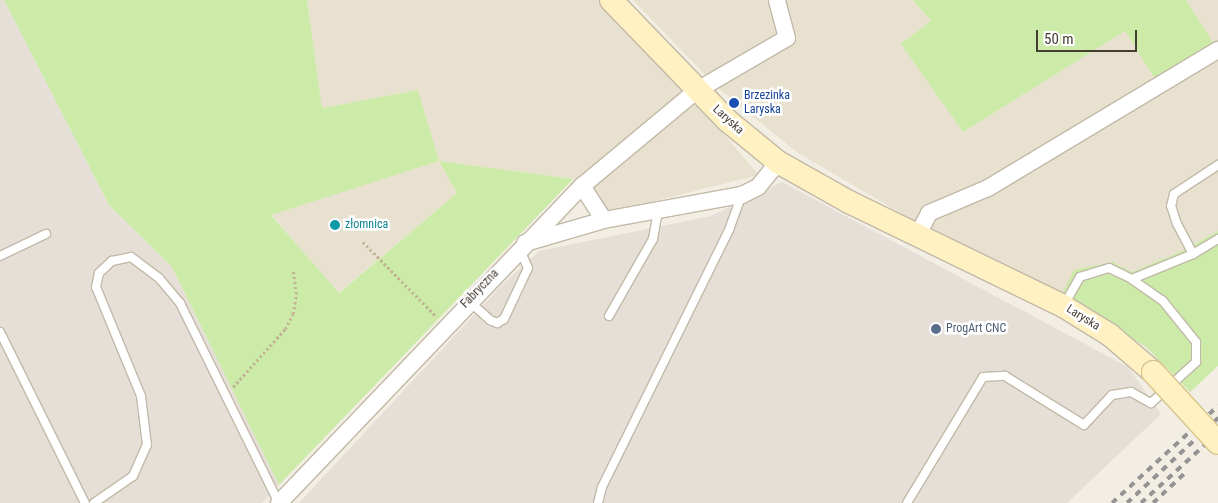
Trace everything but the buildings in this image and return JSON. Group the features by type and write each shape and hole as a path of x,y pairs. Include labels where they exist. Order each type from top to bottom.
{"street":[{"name":"Laryska","path":"611,0 696,91 778,162 917,236 1064,306 1110,335 1153,372 1218,443"},
{"path":"696,91 787,38 777,0"},
{"path":"917,236 929,213 988,188 1218,50"},
{"name":"Fabryczna","path":"279,503 521,246 582,186 696,91"},
{"path":"521,246 604,220 742,195 758,187 778,162"},
{"path":"582,186 604,220"}],"lane":[{"path":"1193,254 1177,224 1171,206 1174,194 1218,165"},
{"path":"598,503 602,487 728,230 742,195"},
{"path":"609,316 653,239 658,210"},
{"path":"0,256 46,234"},
{"path":"1132,279 1193,254 1218,239"},
{"path":"469,300 490,320 497,323 504,319 528,268 521,246"},
{"path":"94,503 133,476 147,445 141,396 96,287 99,273 112,261 131,257 159,278 180,303 279,503"},
{"path":"907,503 983,376 1005,376 1084,425 1112,395 1131,392 1151,403 1196,362 1196,342 1163,301 1132,279 1109,268 1080,277 1064,306"},
{"path":"0,332 85,503"}],"path":[{"path":"363,242 446,325"},
{"path":"225,395 285,329 293,314 296,294 293,271"}],"shaded area":[{"path":"0,0 4,0 109,205 172,267 279,485 262,503 0,503"},
{"path":"307,0 621,0 682,86 759,175 607,213 573,179 440,161 457,193 338,293 271,214 439,161 418,90 322,108"},
{"path":"633,0 913,0 931,21 902,44 963,132 1125,31 1155,79 1214,44 1186,0 1218,0 1218,231 1182,251 1132,273 1113,262 1062,294 935,233 798,153 718,88"},
{"path":"782,182 1128,367 1161,414 1067,503 299,503 501,286 539,251 711,216"}],"green space":[{"path":"4,0 307,0 322,108 418,90 439,161 573,179 279,485 172,267 109,205","holes":["439,161 457,193 339,293 271,215"]},
{"path":"913,0 1186,0 1214,44 1155,79 1125,31 963,132 901,44 931,21"},
{"path":"1218,231 1218,366 1190,392 1146,347 1062,294 1074,270 1113,262 1132,272 1182,251"}],"railway":[{"path":"1112,503 1218,406"},
{"path":"1127,503 1218,418"},
{"path":"1141,503 1218,433"},
{"path":"1153,503 1186,472"}],"place":[{"name":"Brzezinka Laryska","path":"734,103"},
{"name":"złomnica","path":"335,225"},
{"name":"ProgArt CNC","path":"936,329"}]}
